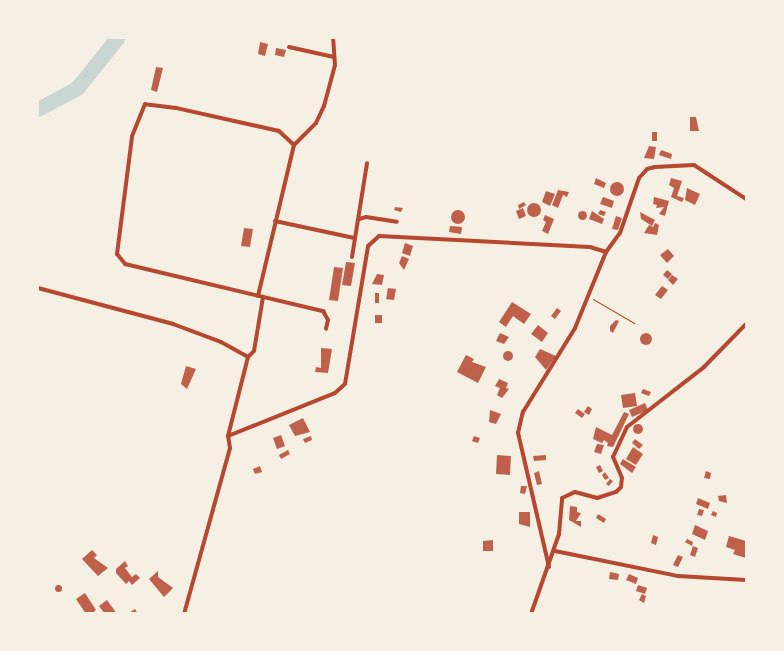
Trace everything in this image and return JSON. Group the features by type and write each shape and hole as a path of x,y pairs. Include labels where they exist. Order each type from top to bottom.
{"street":[{"path":"184,614 230,448 228,436 248,357 254,351 261,297 275,221 294,145 320,115 334,57 333,38"},
{"path":"289,47 334,57"},
{"path":"294,145 279,132 146,104 140,112 132,138 118,236 120,260 132,266 323,311 328,320 326,329"},
{"path":"352,258 368,163"},
{"path":"549,567 518,433 523,412 575,328 606,252 620,233 637,183 647,169 694,165 746,199"},
{"path":"359,219 366,217 397,222"},
{"path":"275,221 354,238"},
{"path":"228,436 341,388 348,368 368,246 379,236 590,247 606,252"},
{"path":"38,288 197,332 248,357"},
{"path":"531,614 555,551 562,498 575,492 597,498 616,492 621,487 622,478 613,457 627,427 697,373 746,324"},
{"path":"555,551 678,576 746,580"}],"path":[{"path":"592,286 593,299 634,322"}],"building":[{"path":"260,42 268,44 265,56 258,54"},
{"path":"276,48 286,50 284,57 275,55"},
{"path":"156,67 163,68 157,92 151,90"},
{"path":"690,117 696,117 699,131 690,131"},
{"path":"652,132 657,132 657,141 652,141"},
{"path":"649,146 656,147 654,159 644,158"},
{"path":"661,150 672,154 671,159 659,155"},
{"path":"596,178 606,183 604,188 594,184"},
{"path":"671,178 682,181 677,196 684,198 682,202 671,197 674,188 669,185"},
{"path":"617,182 622,184 624,189 622,194 617,196 612,194 610,189 612,184"},
{"path":"687,188 700,194 695,205 685,200"},
{"path":"558,190 569,192 567,197 563,195 558,208 552,205"},
{"path":"546,191 555,194 550,206 542,202"},
{"path":"603,197 614,201 612,208 600,204"},
{"path":"654,197 669,201 665,216 659,214 664,207 656,208 657,205 653,204"},
{"path":"524,202 526,205 519,209 518,205"},
{"path":"531,203 537,203 541,210 537,217 531,217 527,213 527,207"},
{"path":"395,207 403,208 401,212 394,210"},
{"path":"523,208 526,216 519,219 516,211"},
{"path":"458,210 463,212 465,217 463,222 458,224 453,222 451,217 453,212"},
{"path":"582,210 587,215 582,220 577,215"},
{"path":"600,210 606,212 604,216 598,214"},
{"path":"592,211 604,219 602,224 589,219"},
{"path":"640,212 655,220 652,226 641,219"},
{"path":"545,215 554,219 548,234 542,231 546,222 543,220"},
{"path":"616,216 622,218 618,230 612,229"},
{"path":"655,223 659,225 657,235 644,233 649,225 653,227"},
{"path":"450,226 462,227 461,234 449,232"},
{"path":"244,228 253,229 250,247 241,246"},
{"path":"405,243 413,246 410,256 402,253"},
{"path":"668,249 674,256 667,263 660,255"},
{"path":"402,256 409,259 404,270 399,263"},
{"path":"346,262 355,263 351,286 342,285"},
{"path":"334,267 343,268 338,301 329,300"},
{"path":"667,270 672,274 668,279 663,275"},
{"path":"377,274 384,275 382,285 372,284"},
{"path":"672,275 678,279 673,285 668,280"},
{"path":"662,286 668,290 661,299 655,295"},
{"path":"388,288 396,289 394,300 386,299"},
{"path":"375,293 379,293 379,303 375,303"},
{"path":"512,302 531,314 524,324 513,316 506,327 499,322"},
{"path":"557,308 561,311 555,319 551,316"},
{"path":"375,315 382,315 382,323 375,323"},
{"path":"616,320 619,321 613,333 610,331 610,326"},
{"path":"538,325 548,333 542,342 531,334"},
{"path":"500,333 509,337 504,344 496,341"},
{"path":"644,333 648,333 652,339 648,345 644,345 640,341 640,337"},
{"path":"321,348 332,349 328,373 315,372 316,367 321,368"},
{"path":"540,349 556,356 546,370 535,357"},
{"path":"506,351 510,351 513,356 512,360 506,361 503,358 503,354"},
{"path":"466,355 474,359 472,362 486,367 478,383 457,372"},
{"path":"186,366 196,369 187,389 181,384"},
{"path":"499,379 508,383 506,388 509,389 502,398 497,395 500,388 495,386"},
{"path":"643,389 651,392 649,396 641,393"},
{"path":"635,393 637,406 623,408 621,395"},
{"path":"645,403 648,410 632,417 629,410"},
{"path":"588,406 592,409 589,415 584,412"},
{"path":"578,409 585,414 582,418 575,413"},
{"path":"490,410 501,414 496,424 489,422"},
{"path":"624,412 629,414 613,447 607,446 608,443 604,440 602,443 593,439 596,427 612,435"},
{"path":"303,418 310,432 295,436 289,425"},
{"path":"638,424 643,429 638,434 633,429"},
{"path":"281,435 285,446 277,449 273,438"},
{"path":"311,436 312,440 305,443 303,439"},
{"path":"474,436 480,438 478,443 472,441"},
{"path":"635,439 643,445 639,449 632,443"},
{"path":"597,444 604,445 601,454 594,452"},
{"path":"633,447 643,454 636,465 626,459"},
{"path":"288,450 290,454 281,459 279,455"},
{"path":"497,455 511,456 510,475 496,474"},
{"path":"546,455 546,460 534,461 533,456"},
{"path":"623,459 636,467 632,473 620,464"},
{"path":"600,465 603,471 599,473 596,467"},
{"path":"260,466 262,472 255,474 253,469"},
{"path":"539,471 542,484 537,485 534,473"},
{"path":"706,471 711,473 710,479 704,478"},
{"path":"605,472 609,478 605,480 602,475"},
{"path":"610,479 613,481 609,486 606,484"},
{"path":"521,486 527,486 525,494 520,493"},
{"path":"726,495 727,503 719,501 718,496"},
{"path":"698,498 710,503 708,509 696,504"},
{"path":"570,506 577,507 577,512 581,513 576,521 581,521 581,527 569,520"},
{"path":"699,509 704,510 702,516 697,515"},
{"path":"713,511 717,513 716,517 711,515"},
{"path":"519,512 530,512 530,527 519,524"},
{"path":"598,514 606,519 604,523 596,518"},
{"path":"695,525 708,531 705,540 692,534"},
{"path":"653,535 658,537 656,545 651,543"},
{"path":"729,536 746,541 746,558 733,554 735,550 726,547"},
{"path":"687,539 693,542 692,546 685,542"},
{"path":"493,540 493,551 483,551 483,541"},
{"path":"693,546 698,548 695,557 690,555"},
{"path":"92,550 97,555 94,558 108,568 98,576 82,559"},
{"path":"678,555 683,557 678,567 673,565"},
{"path":"125,561 128,566 125,568 132,577 136,574 140,578 132,585 129,581 126,584 116,573 116,569"},
{"path":"158,571 158,577 173,588 164,597 149,579"},
{"path":"610,572 619,574 618,580 609,579"},
{"path":"629,574 638,578 636,584 626,580"},
{"path":"58,584 62,588 58,592 54,588"},
{"path":"638,585 647,588 645,594 636,591"},
{"path":"85,593 96,610 91,614 86,614 76,599"},
{"path":"642,594 646,596 644,603 639,600"},
{"path":"107,600 117,614 105,614 99,606"},
{"path":"135,609 138,614 127,614"}],"waterway":[{"path":"38,109 77,88 117,38"}]}
